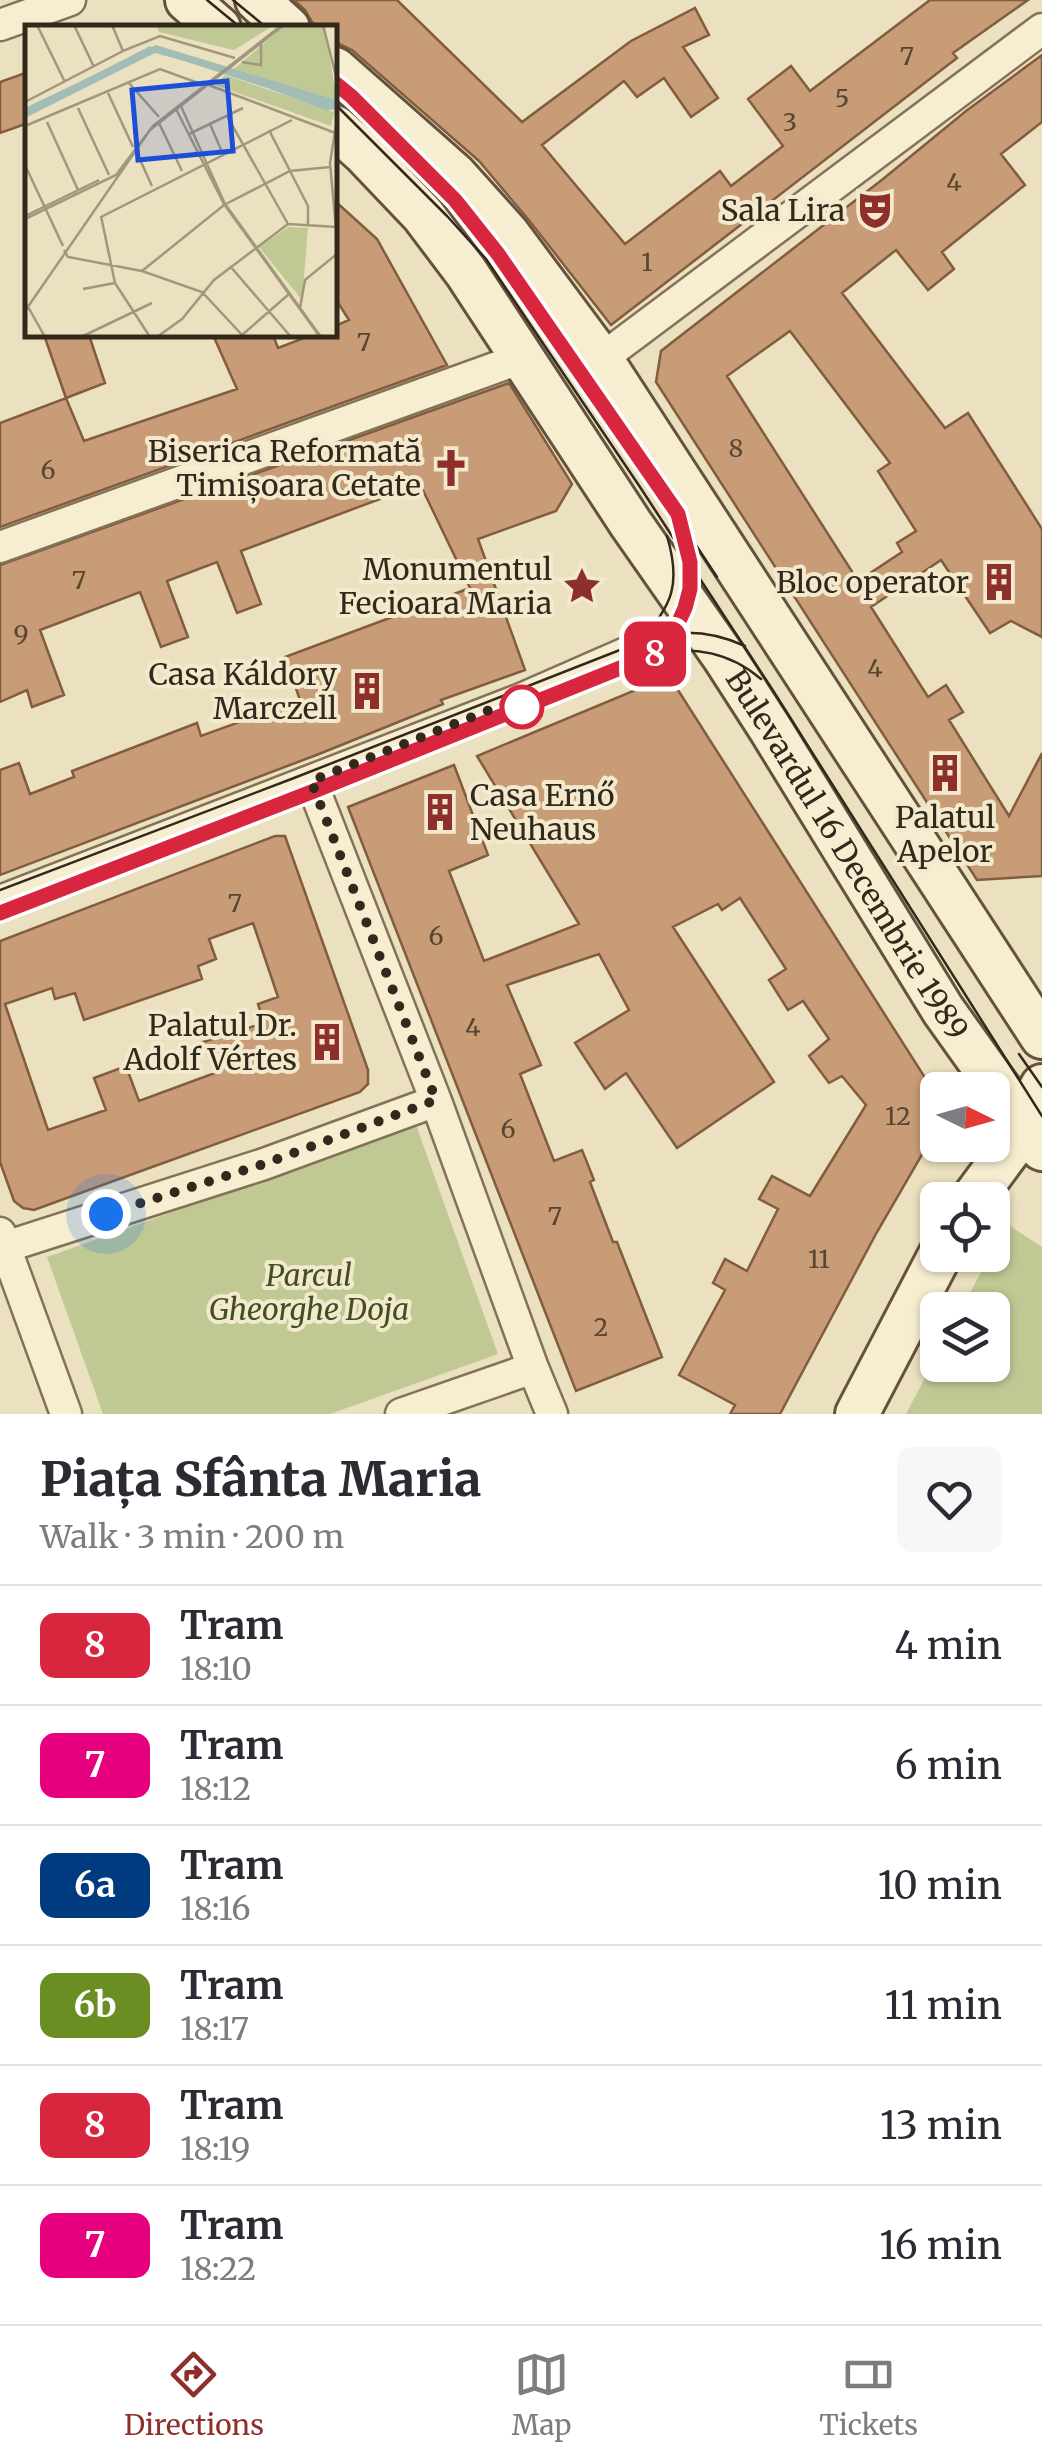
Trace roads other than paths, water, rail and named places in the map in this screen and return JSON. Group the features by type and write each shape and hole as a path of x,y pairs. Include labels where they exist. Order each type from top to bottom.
{"main road":[{"path":"188,0 216,25"},
{"path":"257,0 285,25"},
{"name":"Bulevardul 16 Decembrie 1989","path":"338,71 455,175 508,234 602,359 1037,1029"},
{"name":"Bulevardul 16 Decembrie 1989","path":"338,130 424,214 466,272 771,730 943,1010 1020,1111"},
{"path":"985,1182 1009,1150 1037,1029"},
{"path":"857,1414 931,1272"}],"street":[{"path":"0,25 70,0"},
{"path":"602,359 1042,28"},
{"path":"0,547 522,358"},
{"path":"0,901 520,698 699,621"},
{"path":"311,781 436,1100 552,1414"},
{"path":"66,1414 2,1240 264,1164 436,1100"},
{"path":"400,1414 533,1368"}],"tram line":[{"path":"207,0 237,25"},
{"path":"233,0 263,25"},
{"name":"8","path":"0,913 655,654 674,632 685,608 691,574 678,514 498,254 455,200 338,85"},
{"path":"338,86 455,200 492,246"},
{"path":"338,107 486,259 772,689 1042,1116"},
{"path":"623,435 717,577"},
{"path":"641,640 661,616 671,592 673,567 667,536"},
{"path":"669,639 686,603 690,564"},
{"path":"0,890 653,637 700,633 745,646"},
{"path":"0,913 655,654 683,650 711,653 737,663 761,679"},
{"path":"1019,1054 1042,1087"}],"place":[{"name":"Sala Lira","path":"875,210"},
{"name":"Biserica Reformată Timișoara Cetate","path":"451,468"},
{"name":"Bloc operator","path":"999,582"},
{"name":"Monumentul Fecioara Maria","path":"582,586"},
{"name":"Casa Káldory Marczell","path":"367,691"},
{"name":"Palatul Apelor","path":"945,773"},
{"name":"Casa Ernő Neuhaus","path":"440,812"},
{"name":"Palatul Dr. Adolf Vértes","path":"327,1042"}],"park label":[{"name":"Parcul Gheorghe Doja","path":"309,1292"}]}
